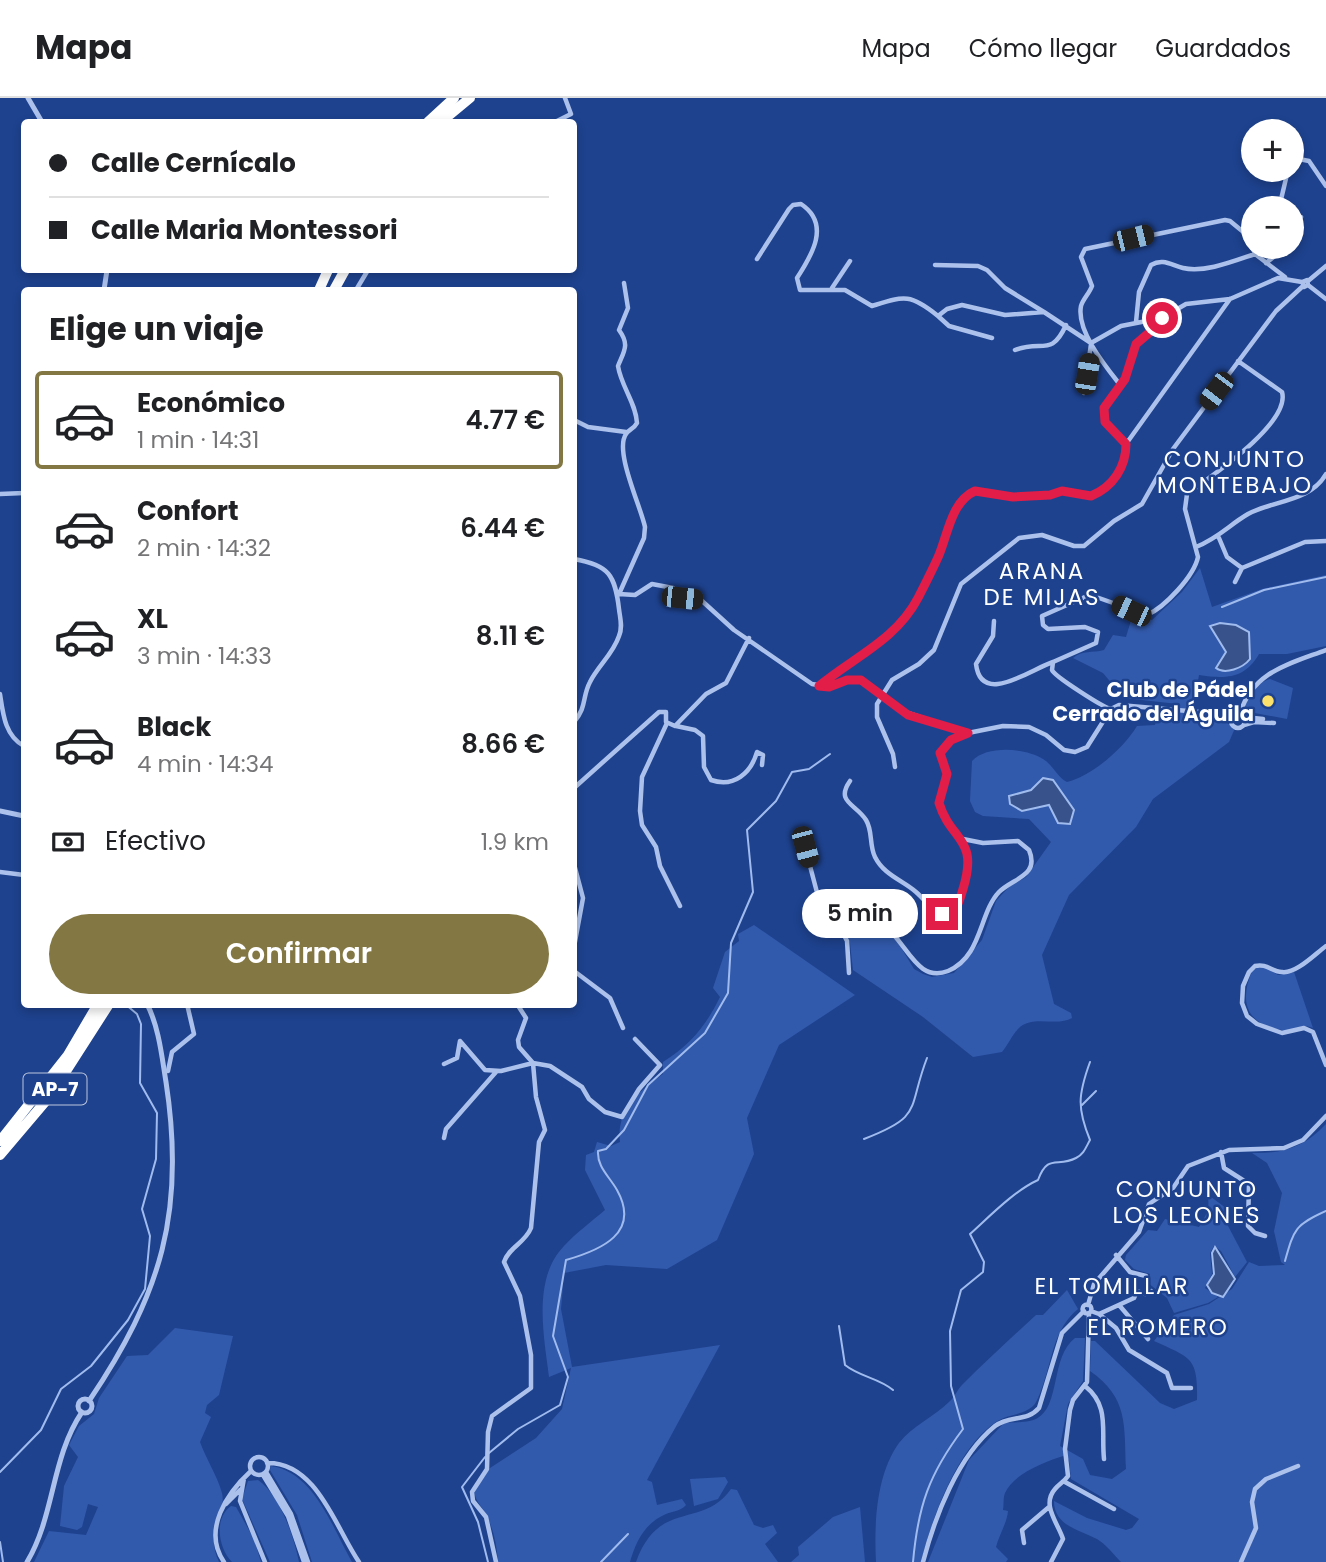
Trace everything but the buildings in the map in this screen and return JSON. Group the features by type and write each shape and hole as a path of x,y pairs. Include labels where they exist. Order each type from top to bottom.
{"highway":[{"path":"431,119 454,98"},
{"path":"447,119 468,101"},
{"name":"AP-7","path":"0,1141 47,1084 98,1011"},
{"name":"AP-7","path":"0,1155 50,1096 98,1011"}],"street":[{"path":"28,98 40,119"},
{"path":"561,119 572,114 565,98"},
{"path":"1304,160 1309,161 1326,186"},
{"path":"757,258 789,209 793,205 802,204 814,218 818,234 815,250 797,278 798,287 805,291 832,288 855,294 872,306 892,299 914,298 949,326 992,338"},
{"path":"1121,386 1091,343 1081,314 1083,301 1091,286 1081,257 1085,248 1225,220 1241,228"},
{"path":"1136,322 1139,292 1151,265 1163,261 1192,269 1241,257"},
{"path":"1261,259 1285,277 1305,284 1326,299"},
{"path":"1266,263 1271,259"},
{"path":"832,288 850,261"},
{"path":"935,265 978,267 987,271 1005,288 1091,343"},
{"path":"895,767 876,713 892,680 919,664 934,650 961,584 1010,542 1026,536 1042,535 1073,546 1084,546 1114,521 1142,504 1166,459 1238,361 1276,312 1326,266"},
{"path":"1091,343 1121,326 1162,318 1186,304 1230,299 1268,281 1285,277"},
{"path":"577,422 588,427 626,432 634,429 637,423 635,407 626,393 618,366 626,351 626,343 619,330 628,308 624,284"},
{"path":"819,686 883,641 909,615 939,555 951,519 968,494 975,491 1024,497 1062,491 1091,496 1108,485 1125,461 1126,444 1230,299"},
{"path":"938,316 947,309 962,305 1005,315 1044,312"},
{"path":"1126,444 1105,422 1103,412 1121,386 1136,344 1157,326 1162,318"},
{"path":"1015,350 1032,345 1050,346 1059,340 1066,325"},
{"path":"1084,393 1091,343"},
{"path":"994,621 993,636 976,664 978,674 986,682 1002,685 1096,643 1099,635 1092,628 1048,629 1042,622 1044,613 1086,597 1108,601 1140,615 1151,614 1171,595 1195,565 1198,557 1185,509 1187,494 1261,434 1278,412 1283,399 1282,392 1238,361"},
{"path":"619,594 643,538 645,527 623,459 622,446 626,432"},
{"path":"1196,547 1219,538 1249,514 1311,491 1326,474"},
{"path":"0,495 21,493"},
{"path":"1219,538 1227,557 1242,568"},
{"path":"1235,582 1242,568 1305,542 1326,541"},
{"path":"577,560 604,567 619,594 621,633 590,681 585,706 577,718"},
{"path":"619,594 635,595 652,584 673,588 682,598 701,600 734,630 812,684 835,685 856,679 908,715 968,733"},
{"path":"675,726 706,694 726,683 749,638"},
{"path":"1231,722 1239,715 1247,693 1259,679 1326,650"},
{"path":"1053,662 1056,677 1079,688 1101,707 1111,709 1123,704 1239,715 1274,723 1254,722 1236,727 1231,722 1207,713"},
{"path":"0,694 7,726 13,738 21,744"},
{"path":"850,781 844,791 845,800 868,824 872,851 879,864 939,913 953,911 961,896 968,867 963,839 939,803 947,774 940,753 951,740 968,733 1003,726 1029,727 1046,735 1064,750 1075,752 1087,747 1111,709"},
{"path":"577,785 659,712 666,712 667,723 642,777 640,811 642,825 656,847 660,866 680,906"},
{"path":"1239,715 1243,726"},
{"path":"667,723 695,730 703,736 704,767 711,780 726,781 746,774 753,768 757,752 763,755 762,765"},
{"path":"0,811 21,815"},
{"path":"834,915 859,914 878,920 899,937 919,968 936,974 951,970 981,934 995,896 1027,874 1032,863 1029,850 1018,841 983,843 963,839"},
{"path":"805,847 821,904 834,915 847,941 849,973"},
{"path":"0,872 21,875"},
{"path":"577,875 583,898 577,931"},
{"path":"1326,946 1290,971 1255,966 1244,981 1242,997 1244,1009 1254,1023 1282,1033 1304,1028 1313,1032 1326,1065"},
{"path":"577,973 610,998 623,1028"},
{"path":"27,1562 44,1527 62,1449 82,1412 90,1411 89,1401 142,1314 157,1274 171,1200 171,1119 152,1008"},
{"path":"168,1071 172,1052 194,1034 188,1008"},
{"path":"496,1562 489,1528 473,1501 472,1492 487,1469 488,1432 492,1416 531,1388 531,1355 520,1296 504,1262 508,1252 528,1237 535,1210 539,1142 545,1130 536,1097 533,1063 519,1047 518,1040 526,1018 518,1008"},
{"path":"444,1064 457,1058 460,1041 480,1066 497,1072 533,1063 550,1066 582,1087 589,1100 605,1112 622,1116 639,1089 660,1065 635,1039"},
{"path":"444,1138 446,1129 497,1072"},
{"path":"1051,1562 1063,1539 1050,1506 1053,1492 1064,1482 1068,1473 1065,1449 1072,1405 1085,1386 1091,1323 1088,1305 1094,1284 1116,1255 1139,1232 1147,1207 1155,1198 1173,1188 1188,1166 1235,1149 1284,1149 1303,1140 1326,1116"},
{"path":"1221,1152 1224,1168 1249,1184 1248,1226 1255,1233 1265,1236"},
{"path":"1116,1255 1130,1272 1146,1276"},
{"path":"1099,1314 1134,1298 1137,1291 1145,1294 1151,1292"},
{"path":"1119,1305 1148,1339"},
{"path":"1088,1311 1099,1314 1116,1328 1129,1350 1167,1373 1172,1388 1191,1388"},
{"path":"923,1562 961,1465 998,1424 1029,1416 1039,1409 1062,1333 1088,1311"},
{"path":"1085,1386 1102,1406 1104,1459"},
{"path":"225,1504 240,1490 255,1458 264,1458 267,1463 293,1469 305,1478 324,1502 359,1562"},
{"path":"267,1463 264,1474 288,1516 306,1562"},
{"path":"1241,1562 1256,1528 1252,1502 1255,1489 1266,1479 1298,1466"},
{"path":"248,1473 264,1474"},
{"path":"224,1562 215,1539 232,1490 248,1473"},
{"path":"1064,1482 1114,1509"},
{"path":"240,1490 241,1507 265,1562"},
{"path":"225,1504 241,1507"},
{"path":"1024,1543 1022,1530 1050,1506"}],"shaded area":[{"path":"1200,568 1212,607 1262,589 1326,575 1326,646 1287,654 1259,654 1241,673 1226,677 1199,675 1192,715 1224,721 1235,728 1229,742 1153,799 1136,827 1069,895 1042,955 1054,1004 1071,1013 1072,1018 1030,1022 1016,1031 1002,1052 973,1057 923,1017 853,970 850,943 840,919 842,916 859,916 881,924 894,936 914,969 923,974 932,977 954,973 982,940 996,901 1009,887 1026,877 1051,842 1029,819 983,816 975,812 970,801 972,761 987,752 997,750 1027,752 1046,762 1067,782 1087,774 1106,760 1137,726 1155,725 1156,717 1175,718 1178,704 1124,698 1103,673 1073,658 1076,655 1104,650 1113,635 1126,637 1132,617 1152,620 1182,592"},
{"path":"1220,623 1236,625 1249,632 1250,659 1234,670 1216,668 1226,652 1210,626"},
{"name":"Club de Pádel Cerrado del Águila","path":"1270,679 1293,688 1287,719 1244,711 1253,691"},
{"path":"1043,778 1053,780 1074,810 1070,824 1058,823 1049,805 1022,811 1010,804 1009,796 1031,790"},
{"path":"754,925 855,995 779,1045 747,1118 754,1154 717,1240 667,1269 606,1265 564,1273 561,1309 572,1367 720,1345 647,1480 652,1482 657,1505 682,1499 686,1505 652,1522 638,1540 630,1562 498,1562 492,1527 474,1491 490,1468 536,1438 562,1409 571,1368 549,1377 543,1326 544,1291 554,1259 564,1246 605,1210 585,1170 586,1155 594,1152 597,1142 611,1146 620,1142 622,1120 631,1102 663,1074 663,1062 689,1042 703,1026 720,997 713,988 725,952 739,941 738,934"},
{"path":"1266,968 1278,975 1294,972 1313,1028 1304,1026 1282,1030 1260,1023 1253,1017 1246,1002 1246,992 1252,971"},
{"path":"1326,1124 1326,1562 1121,1562 1100,1541 1063,1522 1055,1509 1054,1501 1087,1518 1126,1530 1132,1528 1139,1519 1071,1479 1069,1460 1063,1456 1023,1474 1005,1493 1003,1510 1008,1511 996,1547 1008,1559 1006,1562 928,1562 969,1460 1004,1423 1033,1420 1044,1413 1053,1393 1062,1357 1075,1338 1085,1338 1083,1381 1068,1404 1060,1446 1083,1459 1090,1475 1112,1479 1126,1469 1122,1414 1112,1392 1090,1371 1091,1341 1095,1341 1160,1403 1174,1409 1197,1400 1196,1375 1190,1361 1154,1341 1174,1315 1209,1304 1232,1289 1249,1262 1259,1266 1285,1265 1281,1262 1274,1231 1282,1193 1267,1163 1252,1153 1292,1148 1310,1138"},
{"path":"1207,1194 1230,1211 1227,1224 1247,1262 1235,1277 1221,1251 1214,1246 1210,1253 1212,1274 1205,1288 1218,1297 1208,1303 1174,1313 1167,1298 1148,1283 1150,1274 1134,1269 1125,1260 1126,1255 1148,1230 1157,1231 1165,1219 1199,1227 1207,1211"},
{"path":"1215,1247 1235,1279 1223,1297 1212,1293 1207,1285 1214,1274 1212,1253"},
{"path":"1067,1290 1078,1309 1059,1334 1034,1405 996,1422 969,1449 939,1505 921,1562 876,1562 878,1500 885,1470 899,1443 949,1402 989,1358 1036,1315 1043,1315"},
{"path":"175,1328 233,1336 219,1395 207,1405 205,1413 211,1417 200,1442 222,1493 222,1508 214,1541 219,1562 34,1562 49,1531 86,1535 98,1507 88,1504 82,1527 77,1530 60,1526 64,1486 78,1457 69,1445 79,1426 94,1414 99,1398 127,1356 148,1355"},
{"path":"271,1466 286,1470 311,1490 352,1562 312,1562 297,1515 270,1470"},
{"path":"725,1477 728,1482 718,1499 694,1506 690,1479"},
{"path":"258,1480 279,1506 290,1529 299,1562 270,1562 242,1499 248,1481"},
{"path":"731,1489 737,1490 754,1525 763,1528 773,1525 777,1533 765,1544 778,1562 636,1562 645,1542 656,1529 707,1509 720,1501"},
{"path":"231,1506 236,1507 254,1539 261,1562 232,1562 227,1556 221,1542 220,1526 225,1512"},
{"path":"860,1507 865,1562 791,1562 799,1555 798,1547 833,1517"}],"waterway":[{"path":"1222,607 1264,590 1326,577"},
{"path":"489,1453 518,1429 560,1405 568,1377 553,1336 566,1260 604,1245 621,1228 624,1218 623,1205 617,1190 601,1167 598,1151 606,1149 624,1130 648,1085 705,1033 728,993 731,943 753,892 747,830 776,801 792,772 809,769 830,754"},
{"path":"0,1472 41,1430 61,1389 91,1366 128,1320 145,1289 150,1236 142,1209 156,1159 157,1113 140,1083 141,1024 137,1014 130,1008"},
{"path":"864,1139 905,1117 911,1109 927,1058"},
{"path":"913,1562 918,1524 927,1491 951,1445 963,1429 951,1386 950,1331 961,1290 983,1272 984,1262 970,1234 1011,1197 1038,1180 1049,1164 1069,1161 1084,1150 1090,1140 1081,1110 1081,1093 1090,1062"},
{"path":"1082,1105 1096,1091"},
{"path":"1285,1261 1297,1229 1326,1211"},
{"path":"839,1326 845,1365 893,1390"},
{"path":"485,1457 462,1487 478,1522 488,1562"},
{"path":"601,1562 628,1534"},
{"path":"0,1542 3,1562"}],"place":[{"name":"Club de Pádel Cerrado del Águila","path":"1268,701"}],"district":[{"name":"CONJUNTO MONTEBAJO","path":"1235,472"},
{"name":"ARANA DE MIJAS","path":"1042,584"},
{"name":"CONJUNTO LOS LEONES","path":"1187,1202"},
{"name":"EL TOMILLAR","path":"1112,1286"},
{"name":"EL ROMERO","path":"1158,1327"}],"route":[{"path":"942,914 950,913 958,904 967,878 968,862 963,839 939,803 947,774 940,753 951,740 968,733 908,715 861,680 847,680 829,687 819,686 848,663 883,641 909,615 939,555 951,519 968,494 975,491 1024,497 1062,491 1091,496 1108,485 1123,467 1126,444 1105,422 1104,408 1125,379 1136,344 1160,323 1162,318"}]}
